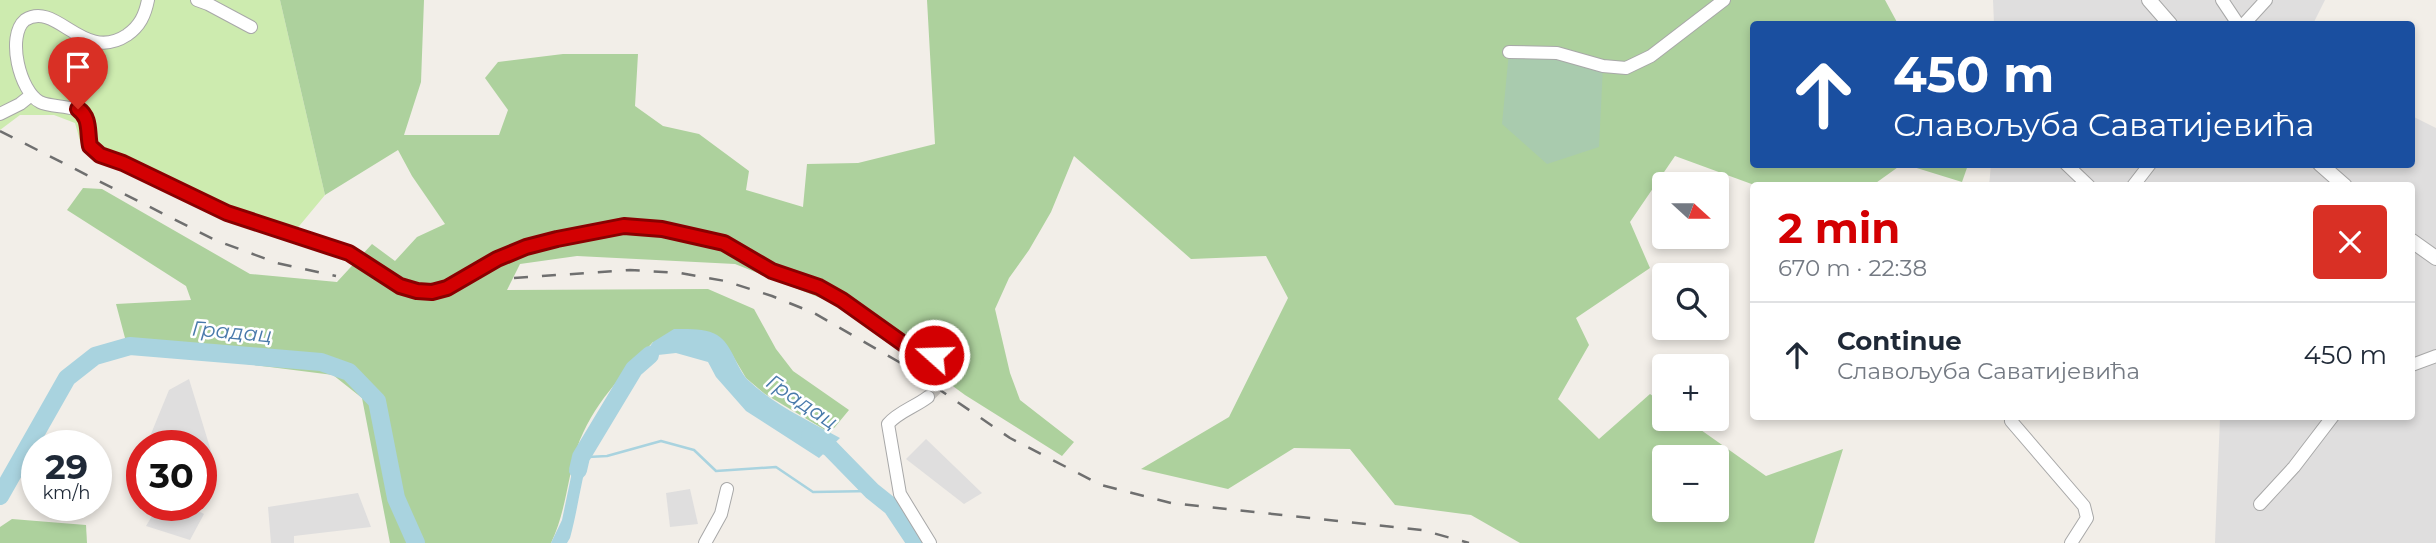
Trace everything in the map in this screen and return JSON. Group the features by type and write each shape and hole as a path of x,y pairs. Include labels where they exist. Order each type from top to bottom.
{"street":[{"path":"148,0 144,16 135,30 111,43 94,41 55,17 44,14 23,21 17,40 16,59 30,96 42,103 78,109 85,113 90,146 100,155 123,163 227,213 349,253 400,286 417,291 432,292 447,288 497,259 546,242 591,231 624,226 662,229 724,243 772,271 819,287 842,300 915,352 934,355 952,347 956,348 960,351 960,356 946,380"},
{"path":"197,0 251,27"},
{"path":"1509,52 1557,53 1603,66 1626,68 1651,56 1724,0"},
{"path":"2149,0 2167,21"},
{"path":"2222,0 2236,21"},
{"path":"2247,21 2266,0"},
{"path":"0,114 30,96"},
{"path":"2070,168 2085,182"},
{"path":"2136,182 2147,168"},
{"path":"2325,168 2340,182"},
{"path":"2415,243 2436,258"},
{"path":"2415,364 2436,356"},
{"path":"928,397 896,415 888,424 900,494 930,543"},
{"path":"2012,420 2084,506 2087,519 2071,543"},
{"path":"2260,504 2294,467 2330,420"},
{"path":"705,543 721,514 727,489"}],"shaded area":[{"path":"1993,0 2325,0 2314,21 1994,21"},
{"path":"2415,118 2436,128 2436,543 2215,543 2220,420 2415,420 2415,182 1989,182 1991,168 2415,168"},
{"path":"189,379 205,430 153,430 169,390"},
{"path":"926,439 982,493 964,504 906,459"},
{"path":"690,489 698,524 670,527 666,493"},
{"path":"358,493 371,527 294,536 294,543 271,543 268,507"},
{"path":"149,521 200,521 190,540 146,526"}],"green space":[{"path":"0,0 280,0 325,195 290,237 227,219 82,148 75,123 54,115 20,115 0,130"},
{"path":"280,0 424,0 421,82 404,135 499,135 508,110 485,78 498,62 563,54 638,54 635,106 663,126 699,134 749,171 746,190 803,207 807,164 858,163 935,144 927,0 1885,0 1896,21 1750,21 1750,168 1897,168 1877,182 1750,183 1729,176 1729,172 1719,172 1675,156 1664,172 1652,172 1652,190 1630,222 1650,268 1576,318 1589,345 1558,399 1599,439 1650,394 1652,431 1702,431 1722,445 1652,445 1652,522 1729,522 1729,450 1766,476 1843,449 1814,543 1520,543 1471,515 1395,505 1350,449 1294,448 1228,489 1141,469 1229,417 1288,298 1266,256 1191,259 1074,156 1051,212 1009,278 995,309 1010,373 1020,400 1074,442 1062,456 965,395 901,348 828,301 735,264 577,256 520,264 507,290 708,289 754,309 776,349 793,371 849,410 830,433 765,394 746,378 727,346 653,342 609,391 583,432 551,543 390,543 362,398 333,375 161,353 129,353 116,304 191,300 186,286 67,210 83,188 102,189 250,274 337,282 372,244 395,261 417,237 445,224 412,176 398,150 325,195"},
{"path":"1509,52 1557,53 1603,66 1599,147 1547,164 1502,124"},
{"path":"1917,168 1967,168 1962,182"},
{"path":"12,519 86,525 87,543 0,543 0,527"}],"water":[{"path":"674,329 702,330 717,335 727,345 744,375 758,389 792,412 840,438 819,458 746,411 716,377 708,362 676,353 658,355 634,369 653,342"},
{"path":"577,448 590,451 570,538 567,543 551,543 562,520"}],"waterway":[{"name":"Градац","path":"0,496 67,378 95,356 130,346 321,362 349,372 377,401 396,498 416,543"},
{"name":"Градац","path":"578,470 581,457 634,369 650,355"},
{"name":"Градац","path":"810,436 830,448 872,491 892,507 916,543"},
{"path":"588,457 607,456 661,441 694,450 716,471 776,467 813,492 872,491"}],"tunnel":[{"path":"928,397 945,380"}],"railway":[{"path":"0,131 215,240 277,263 336,276"},
{"path":"514,278 630,270 680,273 725,281 814,313 899,362 1010,438 1101,485 1171,503 1422,530 1469,543"}],"route":[{"path":"78,109 85,113 90,146 100,155 123,163 227,213 349,253 400,286 417,291 432,292 447,288 497,259 526,247 557,239 624,226 662,229 724,243 772,271 819,287 842,300 915,352 934,355"}]}
